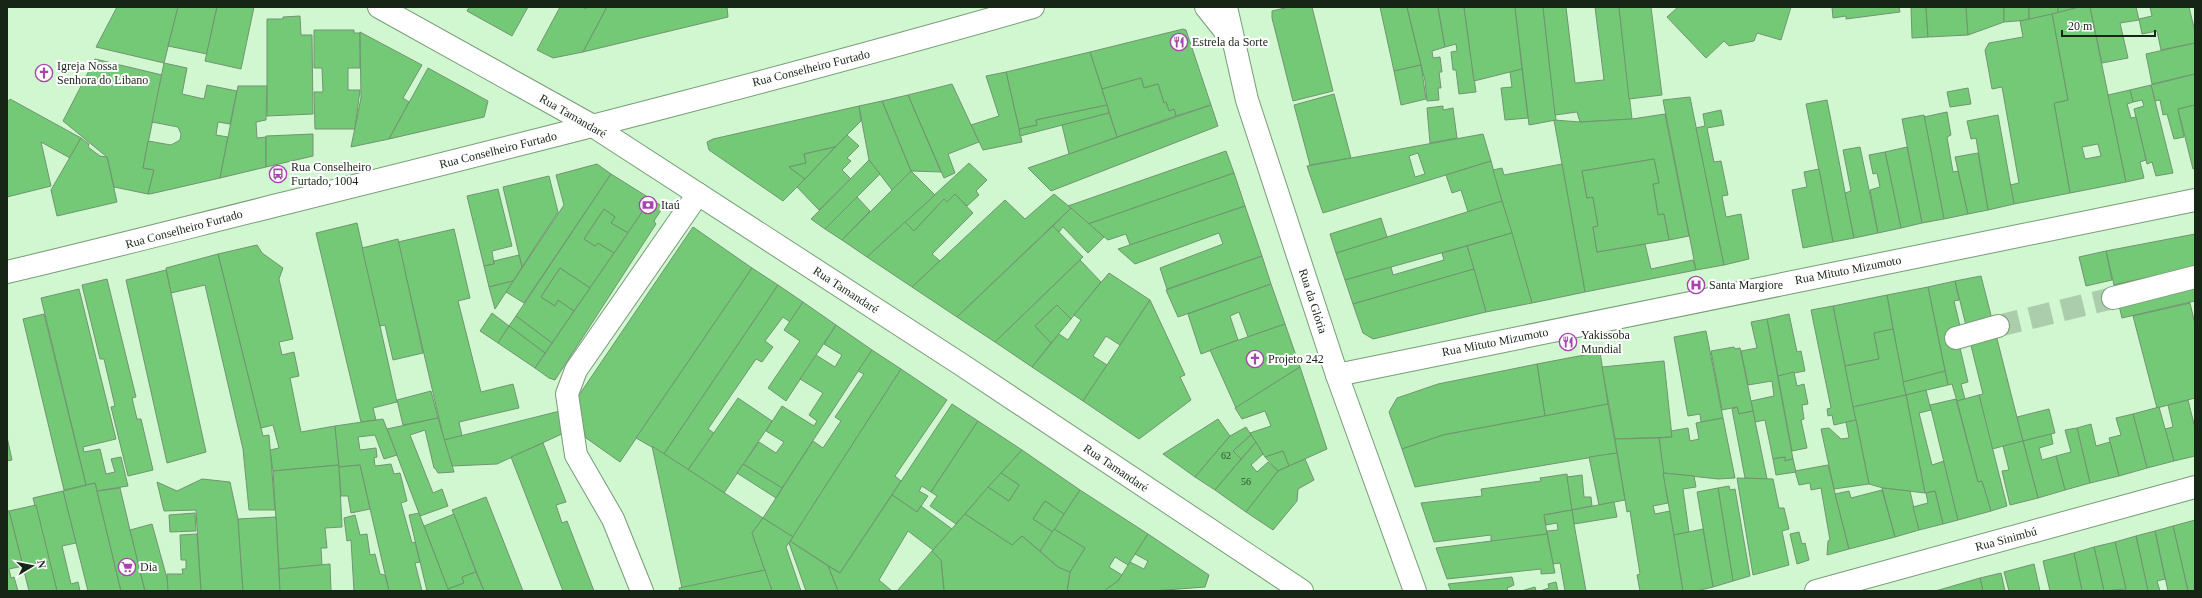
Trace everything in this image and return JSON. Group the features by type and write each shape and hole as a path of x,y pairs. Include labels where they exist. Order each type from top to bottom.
{"street":[{"name":"Rua Tamandaré","path":"379,7 593,126 962,365 1302,591"},
{"name":"Rua Conselheiro Furtado","path":"7,272 108,249 593,126 868,54 1033,7"},
{"path":"1206,7 1233,42"},
{"name":"Rua da Glória","path":"1226,7 1247,100 1408,588"},
{"path":"642,591 613,520 576,456 567,394 576,370 698,194"},
{"name":"Rua Mituto Mizumoto","path":"1337,375 2195,200"},
{"path":"2113,298 2195,277"},
{"path":"1956,338 1998,326"},
{"name":"Rua Sinimbú","path":"1816,591 2195,487"}],"building":[{"path":"117,7 178,7 164,63 96,47"},
{"path":"178,7 217,7 207,54 168,46"},
{"path":"217,7 254,7 241,69 205,61"},
{"path":"469,7 528,7 512,36 467,11"},
{"path":"560,7 582,7 586,9 587,7 607,7 583,52 553,58 537,50"},
{"path":"607,7 727,7 728,17 583,52"},
{"path":"1289,7 1312,7 1333,91 1293,101 1272,18 1272,11"},
{"path":"1380,7 1407,7 1421,65 1394,71"},
{"path":"1407,7 1438,7 1445,47 1432,51 1433,58 1440,57 1442,72 1439,72 1441,88 1438,88 1439,100 1427,101 1425,81"},
{"path":"1438,7 1464,7 1476,92 1459,94 1456,70 1453,70 1451,52 1457,51 1456,44 1445,47"},
{"path":"1464,7 1515,7 1522,69 1474,81"},
{"path":"1515,7 1543,7 1556,120 1529,125"},
{"path":"1543,7 1566,7 1575,83 1604,80 1595,7 1619,7 1632,119 1580,122 1577,112 1555,115"},
{"path":"1619,7 1651,7 1662,95 1629,99"},
{"path":"1678,7 1791,7 1781,40 1757,33 1754,41 1729,46 1724,41 1706,58 1667,17"},
{"path":"1832,7 1899,7 1900,12 1846,19 1846,16 1833,18"},
{"path":"1911,7 1926,7 1928,37 1912,38"},
{"path":"1926,7 1966,7 1968,35 1928,37"},
{"path":"1966,7 2004,7 2004,22 1968,35"},
{"path":"2004,7 2029,7 2029,20 2004,22"},
{"path":"2029,7 2058,7 2058,13 2029,20"},
{"path":"2058,7 2079,7 2058,13"},
{"path":"2079,7 2090,7 2126,182 2070,193 2054,103 2068,100 2052,14","holes":["2098,144 2101,156 2085,159 2082,147"]},
{"path":"2090,7 2136,7 2139,20 2120,23 2128,58 2102,63"},
{"path":"2150,7 2189,7 2195,32 2195,43 2161,50 2157,31 2142,34 2139,19 2152,16"},
{"path":"2052,14 2068,100 2054,103 2070,193 2014,204 2010,185 2019,183 2002,87 1992,89 1985,50 1989,43 2023,37 2020,21"},
{"path":"300,16 301,35 312,35 313,114 267,116 267,19 283,19 283,17"},
{"path":"1183,29 1186,30 1211,105 1176,116 1174,109 1169,111 1166,102 1164,103 1158,84 1144,88 1141,78 1102,89 1090,52"},
{"path":"314,30 354,30 354,33 360,33 360,68 348,68 348,90 360,90 355,129 315,129 314,92 323,92 322,68 314,68"},
{"path":"360,32 422,65 403,98 409,102 389,139 351,147 361,98"},
{"path":"2195,43 2195,74 2152,84 2146,54"},
{"path":"1090,52 1107,105 1036,120 1037,125 1019,129 1006,72"},
{"path":"95,59 162,75 143,168 154,170 148,194 114,187 107,157 63,121"},
{"path":"164,63 187,68 182,94 204,99 207,85 237,91 230,124 218,122 216,135 228,137 220,178 148,194 154,170 143,168 148,141 171,145 180,140 181,134 178,127 152,122"},
{"path":"1421,65 1426,99 1401,105 1394,71"},
{"path":"428,68 488,101 484,117 389,139"},
{"path":"1522,69 1528,118 1505,120 1501,88 1512,87 1510,72"},
{"path":"1006,72 1022,142 983,150 971,125 999,116 986,76"},
{"path":"2195,74 2195,105 2178,109 2184,137 2174,139 2167,114 2163,115 2160,100 2155,101 2151,85"},
{"path":"1141,78 1144,88 1158,84 1164,103 1166,102 1169,111 1174,109 1176,116 1117,137 1102,89"},
{"path":"952,84 979,142 948,154 955,173 944,178 908,95"},
{"path":"2151,85 2173,173 2156,176 2152,162 2147,164 2134,109 2144,106 2142,100 2133,102 2130,90"},
{"path":"238,86 267,86 266,120 256,122 257,138 266,137 266,167 220,178"},
{"path":"1968,88 1971,104 1950,107 1947,92"},
{"path":"2130,90 2133,102 2127,104 2131,118 2136,117 2146,160 2140,162 2144,178 2126,182 2108,95"},
{"path":"1334,94 1351,158 1310,165 1294,105"},
{"path":"908,95 941,172 911,171 882,101"},
{"path":"1690,97 1724,265 1696,270 1663,100"},
{"path":"10,99 81,138 70,158 41,142 51,186 7,197 7,103"},
{"path":"1827,100 1854,238 1833,242 1806,104"},
{"path":"882,101 911,171 892,190 869,160 859,106"},
{"path":"1107,105 1109,113 1020,136 1019,129 1037,125 1036,120"},
{"path":"1211,105 1218,126 1051,191 1028,168"},
{"path":"2195,105 2195,168 2193,169 2178,109"},
{"path":"859,106 861,121 835,147 804,154 806,163 789,167 805,179 783,201 709,150 707,142 713,139"},
{"path":"1443,106 1443,110 1453,108 1457,138 1430,143 1427,108"},
{"path":"1721,110 1724,125 1707,128 1714,162 1721,161 1728,195 1722,196 1726,217 1741,214 1749,259 1724,265 1696,128 1705,126 1703,114"},
{"path":"1947,112 1951,135 1947,137 1953,172 1958,171 1968,214 1944,219 1924,117"},
{"path":"1109,113 1117,137 1069,154 1062,125"},
{"path":"1665,114 1689,236 1669,240 1664,214 1658,215 1653,184 1659,183 1654,159 1582,171 1587,198 1593,197 1598,226 1593,227 1597,252 1645,244 1651,269 1693,260 1696,270 1585,292 1554,120 1580,122 1632,119"},
{"path":"1924,115 1944,219 1922,223 1902,119"},
{"path":"1998,115 2014,204 1988,210 1976,138 1971,139 1967,121"},
{"path":"313,134 313,156 266,167 266,136"},
{"path":"1483,134 1491,161 1323,213 1307,166","holes":["1418,153 1425,174 1415,177 1409,156"]},
{"path":"847,135 859,146 847,158 851,161 842,170 851,179 819,210 797,187"},
{"path":"81,138 89,144 88,147 100,156 107,157 117,202 57,216 51,190"},
{"path":"835,147 805,179 789,167 806,163 804,154"},
{"path":"1860,147 1878,233 1854,238 1845,193 1851,191 1843,150"},
{"path":"1907,147 1922,223 1901,228 1885,152"},
{"path":"1226,151 1234,173 1088,224 1068,206"},
{"path":"1885,152 1901,228 1878,233 1870,190 1880,187 1877,173 1873,174 1869,155"},
{"path":"1978,153 1988,210 1968,214 1955,157"},
{"path":"1654,159 1659,183 1653,184 1658,215 1664,214 1669,240 1597,252 1593,227 1598,226 1593,197 1587,198 1582,171"},
{"path":"869,160 880,174 825,229 811,219"},
{"path":"1491,161 1502,201 1468,212 1461,190 1452,193 1446,175"},
{"path":"969,163 987,180 976,191 979,195 967,206 955,194 947,202 944,199 914,231 905,222"},
{"path":"597,164 611,174 524,303 506,292 564,205 556,175"},
{"path":"1562,164 1585,292 1532,303 1493,170 1502,168 1504,175"},
{"path":"1819,169 1833,242 1803,248 1792,190 1807,187 1804,172"},
{"path":"911,171 935,195 867,257 842,240"},
{"path":"1234,173 1245,206 1130,245 1126,234 1108,240 1088,224"},
{"path":"611,174 651,199 628,233 611,223 615,217 604,209 584,239 595,246 598,243 614,253 590,288 560,268 541,297 555,306 558,300 574,311 552,343 516,316"},
{"path":"549,176 558,212 522,267 503,187"},
{"path":"498,189 512,246 492,251 494,264 484,266 467,196"},
{"path":"955,194 973,213 932,254 940,261 912,287 867,257 905,222 914,231 944,199 947,202"},
{"path":"1054,194 1071,208 957,317 912,287 1005,200 1025,219"},
{"path":"857,197 870,211 842,240 825,229"},
{"path":"651,199 663,207 654,221 656,224 555,380 549,378 535,368"},
{"path":"1502,201 1512,233 1345,280 1336,253"},
{"path":"1245,206 1262,256 1167,289 1160,268 1223,244 1219,233 1135,264 1118,249"},
{"path":"1071,208 1104,237 1088,253 1063,227 1059,232 1053,226"},
{"path":"604,209 615,217 611,223 628,233 614,253 598,243 595,246 584,239"},
{"path":"1381,218 1387,237 1336,253 1330,234"},
{"path":"357,223 397,402 373,408 376,420 361,422 316,233"},
{"path":"1053,226 1083,257 995,342 957,317"},
{"path":"693,227 752,268 620,462 586,438 575,401"},
{"path":"454,229 470,298 458,301 481,392 513,384 519,408 459,422 462,436 444,440 398,242"},
{"path":"1512,233 1532,303 1486,312 1467,246"},
{"path":"2195,234 2195,267 2114,285 2106,251"},
{"path":"398,239 423,353 393,360 385,325 380,326 362,248"},
{"path":"257,245 262,253 283,268 279,279 293,339 279,342 282,355 294,352 299,376 290,378 301,432 335,426 339,465 273,471 270,450 279,448 273,425 261,428 218,254"},
{"path":"1467,246 1474,269 1353,304 1345,280 1391,267 1393,275 1444,260 1442,253"},
{"path":"2106,251 2112,280 2086,286 2079,257"},
{"path":"218,254 263,436 269,435 275,510 249,510 243,449 205,285 171,293 166,268"},
{"path":"519,255 522,267 513,281 489,287 484,266 494,264 494,261"},
{"path":"1262,256 1271,284 1178,317 1166,290"},
{"path":"1080,260 1101,282 1071,319 1057,305 1035,326 1051,343 1032,367 995,342"},
{"path":"2195,267 2195,301 2122,318 2114,285"},
{"path":"560,268 590,288 574,311 558,300 555,306 541,297"},
{"path":"752,268 778,285 664,454 636,438"},
{"path":"1474,269 1486,312 1373,339 1363,333 1353,304"},
{"path":"166,270 206,452 167,463 126,280"},
{"path":"1109,273 1150,300 1120,345 1106,336 1093,356 1107,365 1083,401 1032,367 1059,334 1068,340 1081,320 1074,315"},
{"path":"1981,276 2023,441 1992,449 1979,395 1983,394 1955,281"},
{"path":"107,279 136,397 132,398 137,419 141,419 153,470 128,476 111,407 115,406 104,359 100,359 82,285"},
{"path":"513,281 506,292 495,309 489,287"},
{"path":"1955,281 1959,300 1954,301 1965,347 1960,348 1968,382 1961,384 1965,399 1957,401 1952,384 1948,385 1928,287"},
{"path":"1271,284 1285,324 1248,337 1239,312 1230,316 1238,340 1201,354 1188,314"},
{"path":"778,285 803,302 790,322 783,317 765,341 773,347 762,362 756,359 708,429 714,433 688,470 664,454"},
{"path":"1928,287 1945,371 1903,382 1887,295"},
{"path":"79,289 116,439 83,447 84,452 100,449 106,474 115,472 111,459 121,457 128,486 97,491 95,483 86,485 41,298"},
{"path":"1887,295 1893,329 1874,333 1879,359 1845,366 1833,306"},
{"path":"1150,300 1185,375 1180,377 1191,400 1139,439 1083,401"},
{"path":"803,302 836,325 786,401 768,388 800,341 784,330"},
{"path":"2190,303 2195,324 2195,398 2157,408 2133,316"},
{"path":"1057,305 1071,319 1051,343 1035,326"},
{"path":"1833,306 1856,420 1834,425 1832,415 1828,416 1827,409 1831,408 1811,310"},
{"path":"492,313 509,326 498,343 480,331"},
{"path":"44,314 86,485 64,490 23,319"},
{"path":"1789,314 1797,352 1801,351 1805,371 1778,376 1767,319"},
{"path":"516,316 552,343 545,353 509,326"},
{"path":"1767,319 1793,459 1785,461 1785,457 1773,459 1765,420 1755,422 1751,401 1774,396 1772,381 1748,385 1741,351 1757,348 1751,322"},
{"name":"Projeto 242","path":"1285,324 1300,367 1236,408 1210,350"},
{"path":"836,325 872,350 782,488 743,464 759,442 776,453 784,442 766,431 782,406 814,426 817,421 809,415 823,393 800,379 816,355 835,367 842,355 824,344"},
{"path":"509,326 545,353 535,368 498,343"},
{"path":"1893,329 1906,395 1853,407 1845,366 1879,359 1874,333"},
{"path":"1706,331 1723,418 1701,422 1700,414 1688,416 1674,337"},
{"path":"1734,347 1735,349 1740,348 1753,411 1739,414 1737,407 1722,410 1711,351"},
{"path":"872,350 901,369 793,537 763,518 813,441 823,448 841,421 835,417 864,374 858,371"},
{"path":"1600,352 1608,404 1545,416 1537,364"},
{"path":"1664,361 1672,437 1615,439 1602,367"},
{"path":"1537,364 1545,416 1443,435 1402,449 1389,412 1397,398 1438,384"},
{"path":"1300,367 1327,449 1289,466 1283,451 1265,457 1250,433 1271,426 1265,411 1242,419 1235,408"},
{"path":"901,369 947,400 895,476 901,481 840,573 790,541"},
{"path":"1945,371 1948,385 1906,395 1903,382"},
{"path":"1794,372 1797,386 1804,384 1808,404 1802,405 1804,419 1801,420 1807,448 1792,451 1778,376"},
{"path":"1926,390 1931,410 1919,413 1932,465 1944,461 1958,520 1943,524 1935,491 1925,493 1906,395"},
{"path":"431,391 438,418 403,425 397,400"},
{"path":"1906,395 1925,493 1883,488 1869,484 1853,407"},
{"path":"1979,395 2007,506 1991,511 1982,481 1978,482 1957,401"},
{"path":"738,398 772,421 724,493 688,470"},
{"path":"1956,399 1978,482 1982,481 1991,511 1958,520 1930,405"},
{"path":"2188,400 2195,428 2195,456 2174,461 2165,429 2173,427 2168,405"},
{"path":"952,404 978,421 931,492 922,486 919,491 928,496 917,512 892,495"},
{"path":"1608,404 1617,453 1415,487 1402,449 1443,435"},
{"path":"1737,407 1739,414 1753,411 1767,479 1745,478 1732,409"},
{"path":"2159,407 2174,461 2147,468 2133,414"},
{"path":"2049,409 2055,433 2023,441 2017,417"},
{"path":"560,411 566,432 497,464 452,466 444,440"},
{"path":"2133,414 2147,468 2119,476 2109,438 2121,435 2116,418"},
{"path":"438,418 454,472 438,473 434,468 425,430 410,435 433,493 442,489 448,506 420,516 387,429"},
{"path":"1723,418 1735,478 1718,479 1663,473 1659,438 1672,437 1671,431 1688,428 1690,441 1699,439 1696,423"},
{"path":"383,419 397,455 384,459 375,435 358,437 360,450 376,448 377,457 374,458 375,466 391,464 394,474 400,473 407,501 401,503 412,543 415,542 420,562 415,563 422,591 389,591 360,465 339,467 335,426"},
{"path":"1218,419 1230,436 1195,477 1163,454"},
{"path":"1856,420 1869,484 1834,489 1821,429 1829,428 1841,439 1849,438 1846,422"},
{"path":"978,421 1022,450 956,524 930,506 937,496 931,492"},
{"path":"2091,424 2096,446 2110,442 2119,476 2090,483 2077,428"},
{"path":"1246,427 1251,435 1233,451 1241,459 1215,490 1195,477 1230,436"},
{"path":"2077,428 2090,483 2065,490 2056,456 2071,452 2065,430"},
{"path":"2051,434 2053,444 2039,448 2042,460 2056,456 2065,490 2038,498 2023,441"},
{"path":"1251,435 1256,442 1241,459 1233,451"},
{"path":"7,437 12,460 7,461"},
{"path":"1659,438 1668,503 1653,506 1655,514 1670,511 1683,591 1640,591 1637,575 1640,574 1630,511 1627,512 1615,439"},
{"path":"2023,441 2038,498 2010,505 2002,471 2009,470 2003,446"},
{"path":"1256,442 1263,454 1251,465 1257,472 1268,462 1278,471 1246,512 1215,490"},
{"path":"543,443 566,502 556,505 562,523 567,521 594,591 563,591 511,457"},
{"path":"652,446 763,518 752,533 765,570 682,588"},
{"path":"1022,450 1080,490 1064,514 1045,501 1033,519 1053,532 1040,551 1022,536 1012,545 965,514 988,487 1009,501 1019,485 1001,473"},
{"path":"1283,451 1289,466 1278,471 1265,457"},
{"path":"1617,453 1625,500 1599,505 1589,457"},
{"path":"1785,457 1785,461 1793,459 1796,472 1776,475 1773,459"},
{"path":"1305,459 1314,480 1298,489 1297,501 1273,530 1246,512 1278,471"},
{"path":"743,464 782,488 776,498 737,473"},
{"path":"339,465 342,527 325,528 327,548 321,548 322,565 279,569 273,471"},
{"path":"360,465 370,509 351,513 348,496 341,496 339,467"},
{"path":"1828,465 1849,549 1827,555 1828,541 1830,540 1821,488 1811,490 1810,483 1799,485 1795,471"},
{"path":"1001,473 1019,485 1009,501 988,487"},
{"path":"1663,473 1694,476 1696,487 1683,489 1689,532 1674,535"},
{"path":"1567,474 1572,510 1544,515 1547,534 1491,542 1491,535 1434,542 1421,503 1482,496 1481,489 1541,481 1540,478"},
{"path":"1582,475 1584,497 1591,497 1592,506 1572,510 1567,477"},
{"path":"1737,478 1773,479 1779,508 1784,508 1789,529 1782,531 1789,565 1753,575"},
{"path":"202,479 230,482 238,519 243,591 201,591 196,510 164,511 157,482 177,491"},
{"path":"95,483 121,591 88,591 63,491"},
{"path":"1729,486 1730,490 1735,489 1750,576 1733,581 1718,488"},
{"path":"120,488 145,591 121,591 97,491"},
{"path":"1718,488 1733,581 1713,587 1697,492"},
{"path":"1882,488 1910,491 1919,530 1895,537"},
{"path":"1080,490 1148,534 1128,565 1115,557 1109,567 1122,575 1118,581 1104,591 1067,591 1070,572 1085,548 1054,529"},
{"path":"1882,490 1895,537 1849,549 1835,494 1849,491 1851,498"},
{"path":"63,491 76,543 62,546 71,584 78,582 80,591 57,591 33,498"},
{"path":"1935,491 1943,524 1919,530 1913,507 1928,503 1926,493"},
{"path":"892,495 917,512 921,506 952,529 933,550 908,531 879,580 892,591 838,591 828,566 840,573"},
{"path":"486,497 523,591 484,591 452,510"},
{"path":"1045,501 1064,514 1053,532 1033,519"},
{"path":"1614,502 1617,517 1574,524 1572,510"},
{"path":"36,505 57,591 29,591 9,511"},
{"path":"1572,510 1586,591 1565,591 1560,563 1553,564 1547,531 1558,530 1557,523 1546,525 1544,515"},
{"path":"7,511 9,511 23,566 9,569 11,578 14,577 18,591 7,591"},
{"path":"195,513 196,531 170,532 169,515"},
{"path":"419,513 449,591 427,591 409,515"},
{"path":"454,514 476,572 462,577 464,583 448,589 424,526"},
{"path":"965,514 1012,545 1022,536 1058,567 1070,572 1067,591 944,591 941,560 932,551"},
{"path":"355,515 360,535 367,534 370,555 375,554 380,574 385,575 389,591 354,591 351,540 347,541 344,518"},
{"path":"276,517 280,591 243,591 238,519"},
{"path":"763,518 793,537 786,547 801,591 772,591 752,533"},
{"path":"2195,520 2195,591 2188,591 2173,526"},
{"path":"152,524 168,582 168,591 145,591 130,530"},
{"path":"2173,526 2188,591 2168,591 2155,531"},
{"path":"1054,529 1085,548 1070,572 1058,567 1040,551"},
{"path":"1703,529 1713,587 1697,591 1683,591 1674,535"},
{"path":"2155,531 2165,579 2157,581 2160,591 2148,591 2136,536"},
{"path":"1799,532 1802,544 1805,543 1809,560 1797,564 1790,534"},
{"path":"197,534 201,591 168,591 167,574 183,574 182,569 186,569 186,560 181,560 180,535"},
{"path":"1148,534 1209,575 1205,587 1152,591 1104,591 1118,581 1130,562 1144,569 1148,561 1135,554"},
{"path":"1547,534 1555,573 1541,574 1541,569 1447,579 1436,548"},
{"path":"2136,536 2148,591 2126,591 2115,542"},
{"path":"790,541 828,566 838,591 806,591 789,543"},
{"path":"2115,542 2126,589 2104,591 2094,547"},
{"path":"2094,547 2104,591 2082,591 2074,553"},
{"path":"932,551 941,560 944,591 897,591"},
{"path":"2074,553 2082,591 2050,591 2043,561"},
{"path":"330,564 331,591 280,591 279,569"},
{"path":"2034,564 2040,591 2009,591 2004,572"},
{"path":"765,570 772,591 680,591 679,588"},
{"path":"476,572 484,591 449,591 448,589 464,583 462,577"},
{"path":"2001,573 2005,591 1983,591 1980,578"},
{"path":"1512,577 1514,585 1507,588 1508,591 1451,591 1448,584"},
{"path":"1980,578 1983,591 1934,591 1939,590"},
{"path":"1556,582 1558,591 1540,591 1549,588 1548,584"},
{"path":"1535,587 1536,591 1521,591"}],"tunnel":[{"path":"1998,326 2113,298"}],"place":[{"name":"Estrela da Sorte","path":"1179,42"},
{"name":"Igreja Nossa Senhora do Libano","path":"44,73"},
{"name":"Rua Conselheiro Furtado, 1004","path":"278,174"},
{"name":"Itaú","path":"648,205"},
{"name":"Santa Margiore","path":"1696,285"},
{"name":"Yakissoba Mundial","path":"1568,342"},
{"name":"Projeto 242","path":"1255,359"},
{"name":"Dia","path":"127,567"}]}
